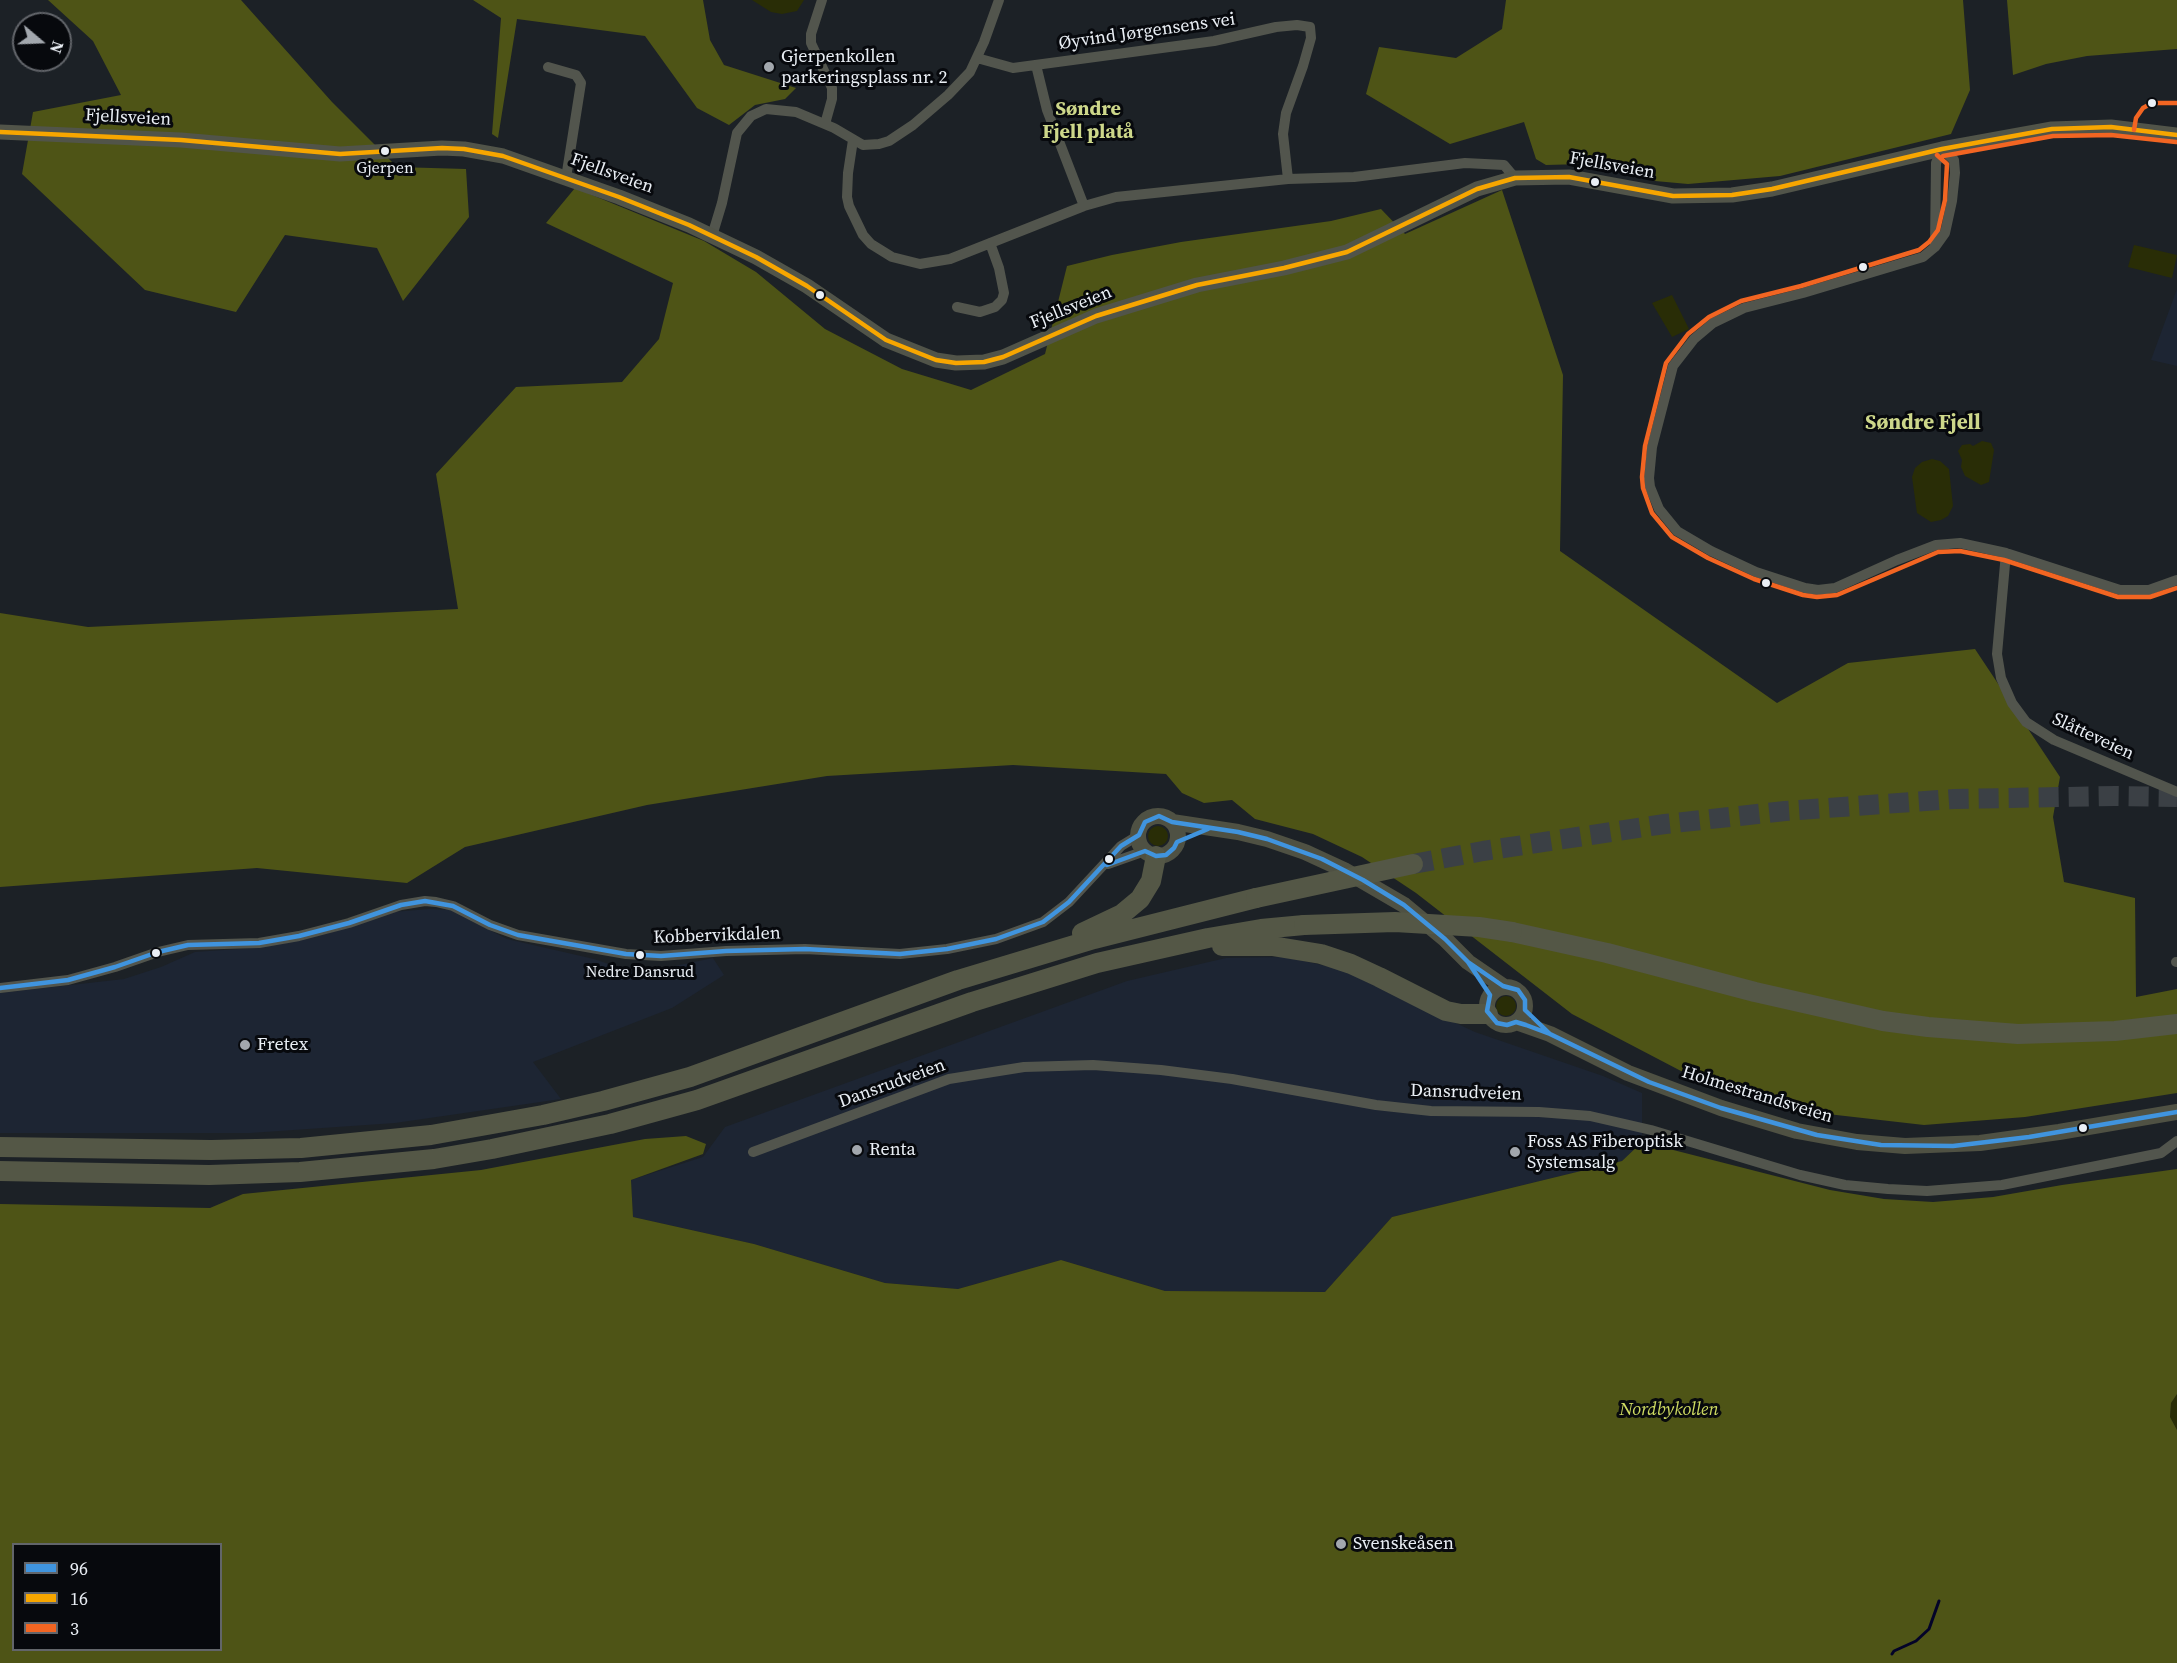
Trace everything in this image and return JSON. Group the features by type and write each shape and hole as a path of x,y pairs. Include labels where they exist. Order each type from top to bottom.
{"highway":[{"path":"958,980 1025,950 1080,934 1122,914 1147,890 1146,847"},
{"path":"0,1146 211,1150 301,1148 374,1142 490,1125 603,1101 690,1077 958,980 1094,939 1256,898 1413,864"},
{"path":"0,1171 209,1175 300,1172 434,1159 492,1149 600,1126 697,1100 972,1002 1097,963 1208,938 1304,925 1395,922 1479,927 1512,932 1883,1021 1939,1028 2018,1034 2094,1032 2177,1024"},
{"path":"1097,963 1219,946 1244,945 1298,949 1351,964 1446,1011 1461,1014 1494,998"}],"main road":[{"name":"Fjellsveien","path":"0,132 181,140 340,154 442,147 503,156 660,213 756,257 807,286 886,340 912,352 936,360 972,363 1003,357 1096,316 1164,294 1225,278 1284,268 1347,252 1477,189 1515,178 1569,177 1673,196 1732,195 1772,189 1942,149 2052,129 2111,128 2177,135"},
{"path":"1172,822 1178,831 1177,842 1169,853 1146,847 1143,824 1151,818 1163,817 1172,822 1267,839 1305,852 1344,870 1404,905 1445,939 1468,962 1494,998 1492,1019 1500,1024 1510,1025 1521,1016 1525,1000 1520,992 1512,987 1494,998"},
{"path":"1177,842 1208,829"},
{"name":"Holmestrandsveien","path":"1521,1016 1550,1034 1628,1073 1693,1098 1797,1131 1857,1142 1905,1146 1980,1143 2177,1112"}],"street":[{"path":"822,0 810,44 832,88 832,99 825,124"},
{"path":"712,236 722,203 734,142 743,122 759,111 781,109 796,112 825,124 853,140 872,145 889,141 913,125 962,82 977,58 999,0"},
{"name":"Øyvind Jørgensens vei","path":"977,58 1013,68 1214,41 1276,27 1297,25 1310,27 1311,38 1286,113 1284,134 1288,179"},
{"path":"1036,65 1047,110 1084,206"},
{"path":"548,67 570,72 579,77 581,83 567,178"},
{"path":"853,140 847,187 849,206 863,235 871,244 899,260 920,264 950,260 1084,206 1116,197 1288,179 1354,177 1482,162 1504,165 1515,178"},
{"path":"1935,247 1936,164 1942,149 1954,160 1955,173 1945,233 1935,247 1923,257 1744,308 1713,323 1694,339 1673,366 1652,447 1650,487 1659,509 1670,524 1685,536 1747,567 1805,588 1818,590 1835,588 1851,582 1896,560 1936,545 1960,543 2006,553 2120,590 2149,590 2177,580"},
{"path":"957,307 980,312 995,307 1002,300 1004,294 999,268 990,243"},
{"name":"Slåtteveien","path":"2006,553 1997,654 2001,678 2012,703 2026,722 2054,740 2177,792"},
{"name":"Kobbervikdalen","path":"0,988 68,980 188,945 259,943 299,936 349,923 401,905 425,902 453,906 490,925 518,935 626,954 661,956 781,949 830,949 892,954 921,952 974,945 1036,925 1069,902 1121,846 1146,847"},
{"name":"Kobbervikdalen","path":"1105,865 1146,847"},
{"name":"Dansrudveien","path":"753,1152 949,1079 1024,1067 1093,1065 1232,1078 1376,1105 1431,1111 1539,1112 1590,1116 1651,1130 1800,1175 1845,1185 1888,1190 1927,1191 2002,1185 2161,1153 2177,1141"}],"shaded area":[{"path":"2177,289 2177,366 2151,360"},
{"path":"450,910 507,939 594,959 632,972 713,958 724,975 672,1008 533,1062 561,1099 395,1123 250,1133 0,1133 0,993 124,979 161,967 195,952 252,948 327,934 393,912"},
{"path":"1285,957 1340,969 1475,1032 1603,1076 1642,1093 1642,1142 1622,1161 1392,1217 1325,1292 1165,1291 1061,1260 958,1289 885,1283 754,1244 633,1217 631,1180 703,1157 725,1127 1127,981 1226,958"}],"green space":[{"path":"48,0 241,0 332,102 397,167 466,169 469,217 403,301 377,248 285,235 236,312 145,290 22,174 33,112 121,95 93,41 72,22 72,12 61,12"},
{"path":"473,0 703,0 710,40 724,65 796,88 785,99 755,105 729,125 697,108 645,36 517,19 498,138 492,134 501,18"},
{"path":"752,0 804,0 797,11 782,14 771,12"},
{"path":"1506,0 1963,0 1970,90 1951,134 1780,176 1688,184 1655,181 1583,164 1546,165 1536,159 1524,122 1450,144 1366,94 1379,47 1456,58 1502,29"},
{"path":"2007,0 2177,0 2177,49 2087,56 2046,64 2013,75"},
{"path":"575,188 704,241 756,272 825,329 902,369 971,390 1045,354 1067,266 1181,242 1331,221 1381,209 1405,234 1502,190 1563,375 1560,551 1777,703 1848,663 1975,649 2060,777 2053,817 2064,882 2135,898 2136,997 2177,989 2177,1093 2025,1117 1924,1125 1810,1112 1737,1090 1681,1071 1572,1014 1416,893 1362,857 1313,834 1255,819 1232,800 1204,803 1182,793 1166,774 1013,765 827,776 647,805 465,847 407,883 257,868 0,887 0,613 88,627 458,609 436,474 516,387 622,382 659,339 673,283 546,223"},
{"path":"2134,245 2177,255 2172,278 2128,267"},
{"path":"1672,295 1689,329 1672,337 1652,303"},
{"path":"1982,441 1991,443 1994,450 1989,482 1981,485 1965,476 1958,451 1962,445 1973,446"},
{"path":"1932,459 1940,461 1949,469 1953,506 1948,516 1931,522 1917,513 1912,477 1915,468 1922,462"},
{"path":"1154,826 1162,826 1168,832 1168,840 1162,846 1154,846 1148,840 1148,832"},
{"path":"1506,996 1513,999 1516,1006 1513,1013 1506,1016 1499,1013 1496,1006 1499,999"},
{"name":"Nordbykollen","path":"686,1136 706,1144 703,1154 631,1180 633,1217 754,1244 885,1283 958,1289 1061,1260 1165,1291 1325,1292 1392,1217 1622,1161 1642,1142 1830,1190 1884,1199 1933,1202 1993,1197 2177,1169 2177,1394 2171,1403 2170,1417 2177,1430 2177,1663 0,1663 0,1204 210,1208 243,1194 481,1170 645,1139"},
{"path":"2177,1394 2177,1430 2170,1417 2171,1403"}],"waterway":[{"path":"1892,1654 1916,1641 1929,1629 1939,1601"}],"tunnel":[{"path":"1413,864 1483,851 1665,824 1785,811 1954,799 2177,797"}],"transit line":[{"name":"3","path":"2134,130 2136,118 2143,108 2152,103 2177,103"},
{"name":"16","path":"0,132 181,140 340,154 442,148 464,149 503,156 619,197 689,225 756,257 807,286 886,340 936,360 956,363 984,362 1003,357 1096,316 1197,285 1284,268 1347,252 1477,189 1515,178 1569,177 1673,196 1732,195 1772,189 1942,149 2052,129 2111,127 2177,135"},
{"name":"3","path":"1943,156 2053,136 2111,135 2176,142"},
{"name":"3","path":"1937,155 1947,164 1945,200 1938,230 1919,250 1801,286 1741,301 1709,317 1688,334 1666,363 1645,446 1643,488 1652,513 1672,537 1708,558 1754,579 1803,595 1817,597 1837,595 1938,552 1960,551 2004,560 2118,597 2150,597 2177,588"},
{"name":"96","path":"0,988 68,980 188,945 259,943 299,936 349,923 401,905 425,901 453,906 490,925 518,935 626,954 661,956 726,951 805,949 900,954 947,949 996,939 1043,922 1069,902 1121,846 1139,835 1145,822 1159,816 1172,822 1267,839 1322,859 1363,880 1404,905 1445,939 1468,962 1503,986 1518,990 1525,1000 1525,1010 1550,1034"},
{"name":"96","path":"1107,865 1145,851 1156,856 1166,855 1177,842 1208,829"},
{"name":"96","path":"1468,962 1490,995 1487,1011 1497,1023 1507,1025 1516,1022 1526,1025 1550,1034 1649,1082 1721,1108 1817,1135 1881,1145 1953,1146 2029,1137 2177,1112"}],"place":[{"name":"Gjerpenkollen parkeringsplass nr. 2","path":"769,67"},
{"name":"Gjerpen","path":"385,151"},
{"name":"Nedre Dansrud","path":"640,955"},
{"name":"Fretex","path":"245,1045"},
{"name":"Renta","path":"857,1150"},
{"name":"Foss AS Fiberoptisk Systemsalg","path":"1515,1152"},
{"name":"Svenskeåsen","path":"1341,1544"}],"district":[{"name":"Søndre Fjell platå","path":"1088,122"},
{"name":"Søndre Fjell","path":"1923,424"}]}
